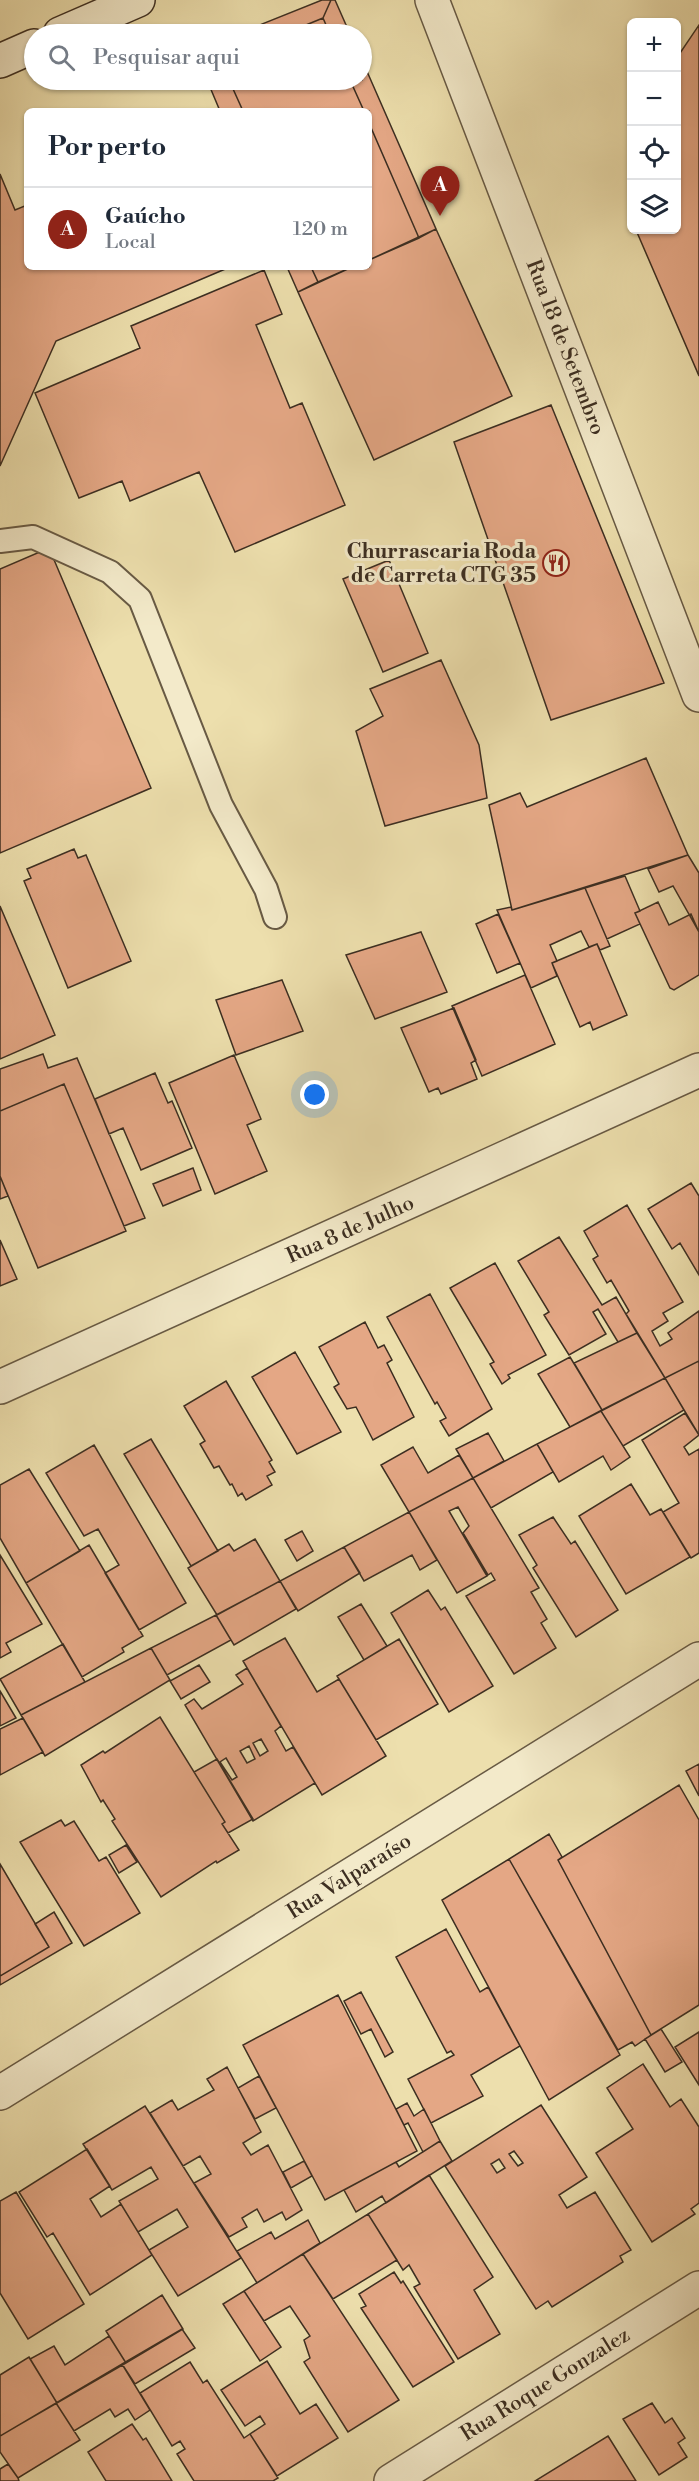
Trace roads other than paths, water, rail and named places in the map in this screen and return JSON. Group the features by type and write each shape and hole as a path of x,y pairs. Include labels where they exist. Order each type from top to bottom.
{"street":[{"path":"83,24 138,0"},
{"name":"Rua 18 de Setembro","path":"432,0 699,695"},
{"path":"0,61 24,50"},
{"name":"Rua 8 de Julho","path":"0,1387 699,1070"},
{"name":"Rua Valparaíso","path":"0,2093 699,1659"},
{"name":"Rua Roque Gonzalez","path":"391,2481 699,2288"}],"lane":[{"path":"0,541 33,537 110,572 140,599 221,805 266,888 275,917"}],"place":[{"name":"Gaúcho","path":"440,216"},
{"name":"Churrascaria Roda de Carreta CTG 35","path":"556,563"}]}
